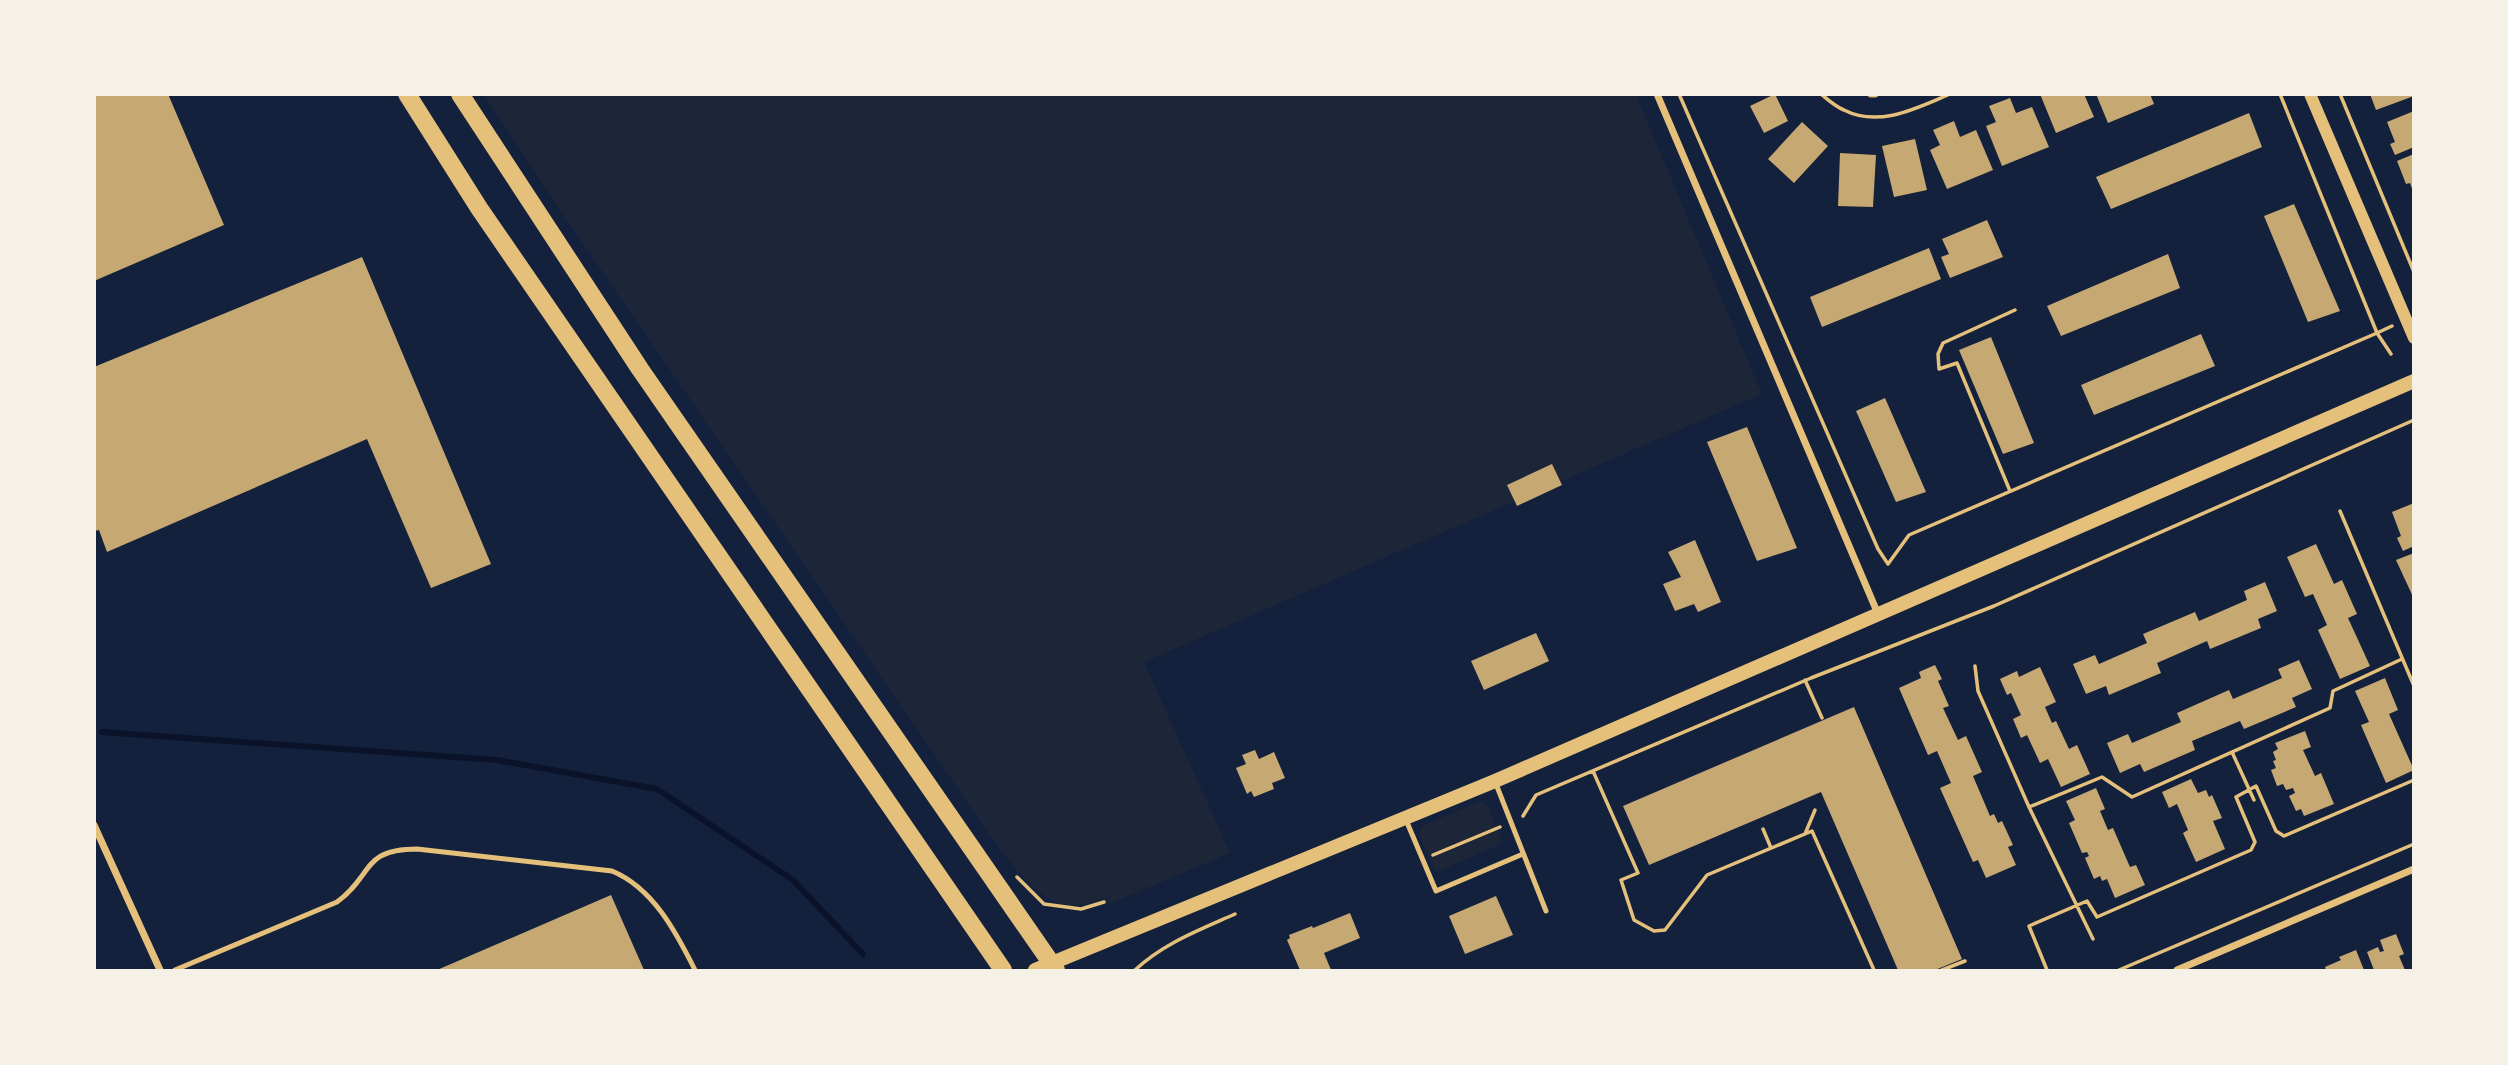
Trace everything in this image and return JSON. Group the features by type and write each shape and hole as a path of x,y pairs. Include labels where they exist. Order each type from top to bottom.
{"highway":[{"path":"407,94 479,208 1003,971"},
{"path":"460,94 640,369 1047,968"}],"main road":[{"path":"1047,968 1495,781 2413,381"}],"street":[{"path":"1657,94 1878,614"},
{"path":"2310,94 2413,338"},
{"path":"94,825 160,971"},
{"path":"2177,971 2413,869"}],"lane":[{"path":"1495,781 1546,911"},
{"path":"1405,818 1436,891 1523,854"},
{"path":"175,971 337,902 357,884 374,859 398,849 612,871 629,879 646,894 676,934 695,971"}],"path":[{"path":"1679,94 1867,524 1888,564 1909,535 2376,333"},
{"path":"1821,94 1844,110 1868,118 1905,113 1950,94"},
{"path":"2280,94 2376,333 2391,354"},
{"path":"2340,94 2413,272"},
{"path":"2010,491 1957,363 1940,369 1938,354 1943,343 2015,310"},
{"path":"1423,859 1525,815 1536,795 1805,680 1994,606 2413,420"},
{"path":"2340,512 2413,686"},
{"path":"2029,807 2102,777 2132,797 2330,708 2333,691 2402,659"},
{"path":"1975,666 1978,691 2029,807 2093,939"},
{"path":"1805,680 1822,718"},
{"path":"2232,752 2254,800"},
{"path":"1592,771 1638,873 1621,880 1634,920 1654,931 1665,930 1707,875 1812,831 1874,971"},
{"path":"2047,971 2029,926 2087,901 2096,917 2251,850 2255,842 2236,797 2256,786 2276,831 2284,836 2413,780"},
{"path":"1805,834 1815,810"},
{"path":"1763,829 1771,848"},
{"path":"2119,971 2413,844"},
{"path":"1135,971 1151,955 1183,936 1235,914"},
{"path":"1942,971 1965,961"}],"shaded area":[{"path":"484,95 1636,95 1762,394 1144,662 1230,853 1109,904 1104,898 1080,905 1064,904 1041,894 1021,875 996,844 564,216"},
{"path":"1481,801 1488,806 1503,843 1439,871 1435,870 1419,835 1422,826"}],"building":[{"path":"94,94 168,94 224,225 94,281"},
{"path":"1775,94 1788,121 1764,133 1750,106"},
{"path":"2040,94 2084,94 2094,117 2056,133"},
{"path":"2096,94 2150,94 2154,104 2108,123"},
{"path":"2370,94 2414,94 2414,96 2376,110"},
{"path":"2010,98 2016,113 2032,107 2049,147 2002,166 1986,126 1996,122 1989,106"},
{"path":"2414,111 2414,147 2395,155 2390,144 2395,142 2387,122"},
{"path":"2249,113 2262,147 2111,209 2096,177"},
{"path":"1954,121 1960,137 1976,130 1993,170 1947,189 1930,150 1940,145 1933,130"},
{"path":"1802,122 1828,146 1794,183 1768,159"},
{"path":"1915,139 1927,190 1894,197 1882,146"},
{"path":"1840,153 1876,155 1873,207 1838,206"},
{"path":"2414,154 2413,191 2410,183 2406,184 2397,161"},
{"path":"2294,204 2340,311 2308,322 2264,216"},
{"path":"1987,220 2003,257 1950,278 1941,257 1949,254 1942,239"},
{"path":"1929,248 1941,279 1822,327 1810,297"},
{"path":"2168,254 2180,288 2061,336 2047,306"},
{"path":"362,257 491,564 431,588 367,439 107,552 99,530 94,531 94,367"},
{"path":"2201,334 2215,366 2094,415 2081,385"},
{"path":"1991,337 2034,443 2003,454 1959,350"},
{"path":"1885,398 1926,492 1896,502 1856,411"},
{"path":"1747,427 1797,548 1757,561 1707,442"},
{"path":"1552,464 1562,485 1517,506 1507,485"},
{"path":"2414,503 2414,546 2403,551 2397,538 2401,536 2392,512"},
{"path":"1695,540 1721,602 1698,612 1694,604 1675,611 1663,584 1681,577 1668,552"},
{"path":"2316,544 2334,584 2342,580 2357,614 2348,618 2370,666 2340,679 2318,630 2327,625 2313,594 2305,597 2287,557"},
{"path":"2414,553 2414,599 2396,560"},
{"path":"2265,582 2277,611 2258,619 2261,628 2210,649 2207,641 2157,663 2161,673 2109,695 2106,686 2086,694 2073,664 2095,655 2099,664 2147,643 2143,634 2195,612 2199,621 2247,600 2244,591"},
{"path":"1536,633 1549,661 1484,690 1471,661"},
{"path":"2299,660 2312,689 2292,698 2296,707 2244,729 2240,721 2192,741 2195,750 2144,772 2140,764 2120,773 2107,743 2128,734 2132,743 2181,722 2177,713 2229,690 2233,699 2282,678 2278,669"},
{"path":"1935,665 1942,679 1938,681 1949,706 1943,708 1958,740 1966,736 1982,772 1973,776 1990,816 1994,814 1998,823 2002,821 2013,845 2008,847 2016,865 1986,878 1978,860 1973,862 1940,788 1951,783 1937,751 1928,755 1899,688 1921,678 1919,672"},
{"path":"2040,667 2056,702 2045,707 2052,723 2056,721 2069,749 2077,745 2090,774 2061,787 2048,759 2040,763 2027,735 2021,738 2013,719 2021,715 2011,693 2007,695 2000,679 2017,671 2019,677"},
{"path":"2385,678 2398,710 2389,714 2414,770 2386,783 2361,725 2369,722 2355,691"},
{"path":"1854,707 1962,959 1935,970 1898,970 1821,792 1649,865 1623,806"},
{"path":"2305,731 2311,747 2303,750 2315,776 2321,773 2334,804 2304,816 2301,809 2296,811 2289,796 2295,793 2293,788 2286,790 2283,784 2277,786 2271,770 2276,768 2273,752 2278,749 2275,743"},
{"path":"1255,750 1259,759 1274,752 1285,778 1272,783 1274,789 1254,797 1251,791 1247,794 1236,768 1246,764 1242,755"},
{"path":"2191,779 2198,793 2206,790 2209,797 2212,795 2222,818 2213,821 2225,849 2196,862 2183,833 2188,830 2177,804 2169,808 2162,792"},
{"path":"2096,788 2105,809 2100,811 2108,830 2113,828 2130,867 2136,865 2145,885 2115,898 2107,879 2102,881 2100,876 2094,879 2085,858 2089,856 2087,852 2082,853 2069,823 2075,820 2066,801"},
{"path":"611,895 644,970 437,970"},
{"path":"1496,896 1513,935 1465,954 1449,916"},
{"path":"1350,913 1360,938 1324,953 1331,970 1300,970 1287,940 1289,935"},
{"path":"2396,934 2404,954 2399,956 2405,970 2374,970 2367,952 2378,947 2380,952 2384,951 2380,940"},
{"path":"2356,950 2364,970 2326,970 2325,967 2341,960 2339,957"}],"waterway":[{"path":"102,732 497,760 657,789 793,880 863,954"}]}
